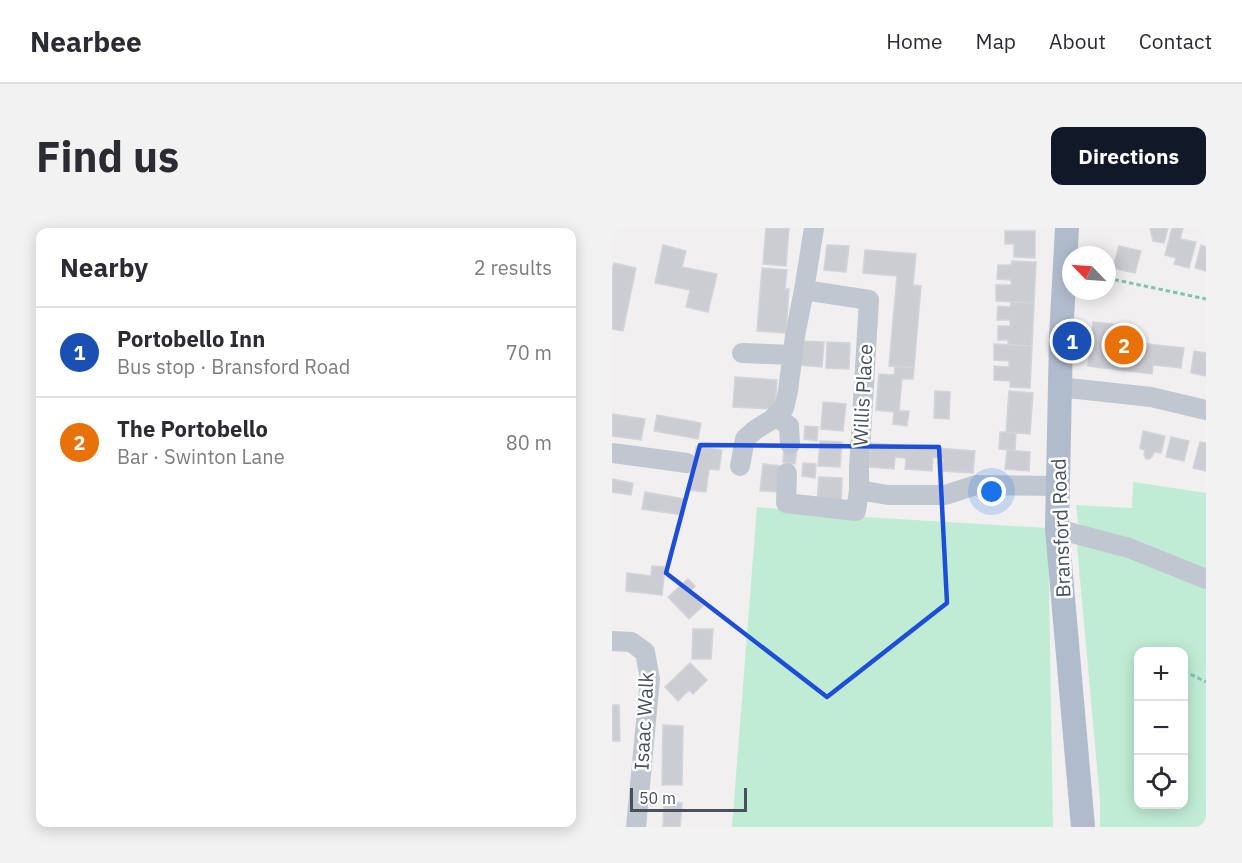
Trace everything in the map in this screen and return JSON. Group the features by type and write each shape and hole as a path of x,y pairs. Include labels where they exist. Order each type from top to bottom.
{"main road":[{"name":"Bransford Road","path":"1067,228 1059,387 1058,529 1083,827"}],"street":[{"path":"740,466 745,439 784,408 814,228"},
{"name":"Willis Place","path":"787,473 786,503 856,511 869,300 804,290"},
{"path":"742,353 792,356"},
{"path":"1059,387 1151,397 1206,410"},
{"path":"776,416 789,426 790,444"},
{"path":"612,453 687,463"},
{"path":"859,490 888,495 945,495 976,485 1058,486"},
{"path":"1058,529 1129,548 1206,579"},
{"name":"Isaac Walk","path":"612,641 632,642 645,652 650,679 636,827"}],"path":[{"path":"1116,280 1206,299"},
{"path":"1188,673 1206,682"}],"highlighted area":[{"path":"700,445 939,447 947,603 827,697 666,573"}],"green space":[{"path":"1133,482 1206,493 1206,827 1100,827 1100,800 1077,546 1082,526 1078,523 1076,505 1132,508"},
{"path":"757,507 864,517 1048,528 1053,827 732,827"}],"building":[{"path":"766,228 789,228 786,266 763,264"},
{"path":"1150,228 1168,228 1164,243 1153,241"},
{"path":"1172,228 1183,228 1180,239 1196,242 1189,268 1174,264 1176,258 1165,255"},
{"path":"1005,231 1035,231 1035,258 1014,257 1014,244 1005,244"},
{"path":"663,245 686,251 682,267 717,274 708,312 686,307 690,290 655,283"},
{"path":"827,245 849,246 846,272 824,270"},
{"path":"1201,245 1206,247 1206,271 1195,268"},
{"path":"1119,246 1141,251 1135,273 1116,269"},
{"path":"865,250 916,254 913,285 921,286 914,368 889,366 897,276 863,273"},
{"path":"1012,261 1036,262 1034,303 996,301 996,285 1011,285 1011,280 997,279 998,265 1011,265"},
{"path":"614,263 636,268 623,331 612,329 612,269"},
{"path":"762,268 787,270 785,289 789,289 786,333 757,331"},
{"path":"1011,302 1034,303 1032,346 1008,345 1008,340 998,340 998,326 1010,326 1010,320 997,320 998,306 1010,307"},
{"path":"1093,322 1131,326 1129,342 1184,348 1181,368 1153,365 1152,374 1088,366"},
{"path":"801,341 824,342 822,367 799,365"},
{"path":"827,342 850,343 849,369 826,368"},
{"path":"994,344 1032,346 1030,388 1010,387 1010,381 994,380 994,366 1009,367 1009,361 994,360"},
{"path":"1194,351 1206,353 1206,376 1191,373"},
{"path":"895,366 914,368 913,379 902,379 899,411 909,411 907,426 893,424 894,412 876,410 879,374 894,375"},
{"path":"735,377 777,380 775,409 733,407"},
{"path":"935,391 950,392 949,419 934,418"},
{"path":"1009,391 1033,393 1030,434 1006,432"},
{"path":"823,402 846,404 843,431 821,429"},
{"path":"612,414 645,419 641,440 612,436"},
{"path":"657,415 701,423 698,439 654,431"},
{"path":"805,426 818,427 817,441 804,439"},
{"path":"1143,431 1165,436 1161,453 1154,452 1149,459 1146,459 1144,455 1145,450 1140,449"},
{"path":"1000,432 1016,433 1015,450 999,449"},
{"path":"1171,437 1189,441 1184,461 1166,457"},
{"path":"820,441 842,442 840,467 818,466"},
{"path":"1200,442 1206,443 1206,471 1193,468"},
{"path":"871,443 975,451 973,473 942,471 943,458 933,457 932,471 905,469 906,458 895,457 894,469 869,467"},
{"path":"696,447 722,450 719,470 709,469 706,492 690,490"},
{"path":"784,449 797,450 795,464 783,462"},
{"path":"1007,450 1030,452 1029,471 1005,469"},
{"path":"803,463 816,464 815,478 802,476"},
{"path":"763,464 781,466 779,492 760,491"},
{"path":"819,477 842,478 841,503 817,502"},
{"path":"612,479 633,483 631,495 612,492"},
{"path":"645,492 685,499 683,515 642,509"},
{"path":"652,566 665,567 662,595 626,591 627,573 651,576"},
{"path":"688,579 695,586 690,591 703,606 689,619 668,597"},
{"path":"693,629 713,629 711,659 692,659"},
{"path":"690,663 707,680 693,694 689,690 678,701 665,687"},
{"path":"612,705 619,705 620,741 612,741"},
{"path":"663,725 683,726 682,785 662,785"},
{"path":"664,802 682,803 680,827 663,827"}],"place":[{"name":"Portobello Inn","path":"1072,341"},
{"name":"The Portobello","path":"1124,345"}]}
